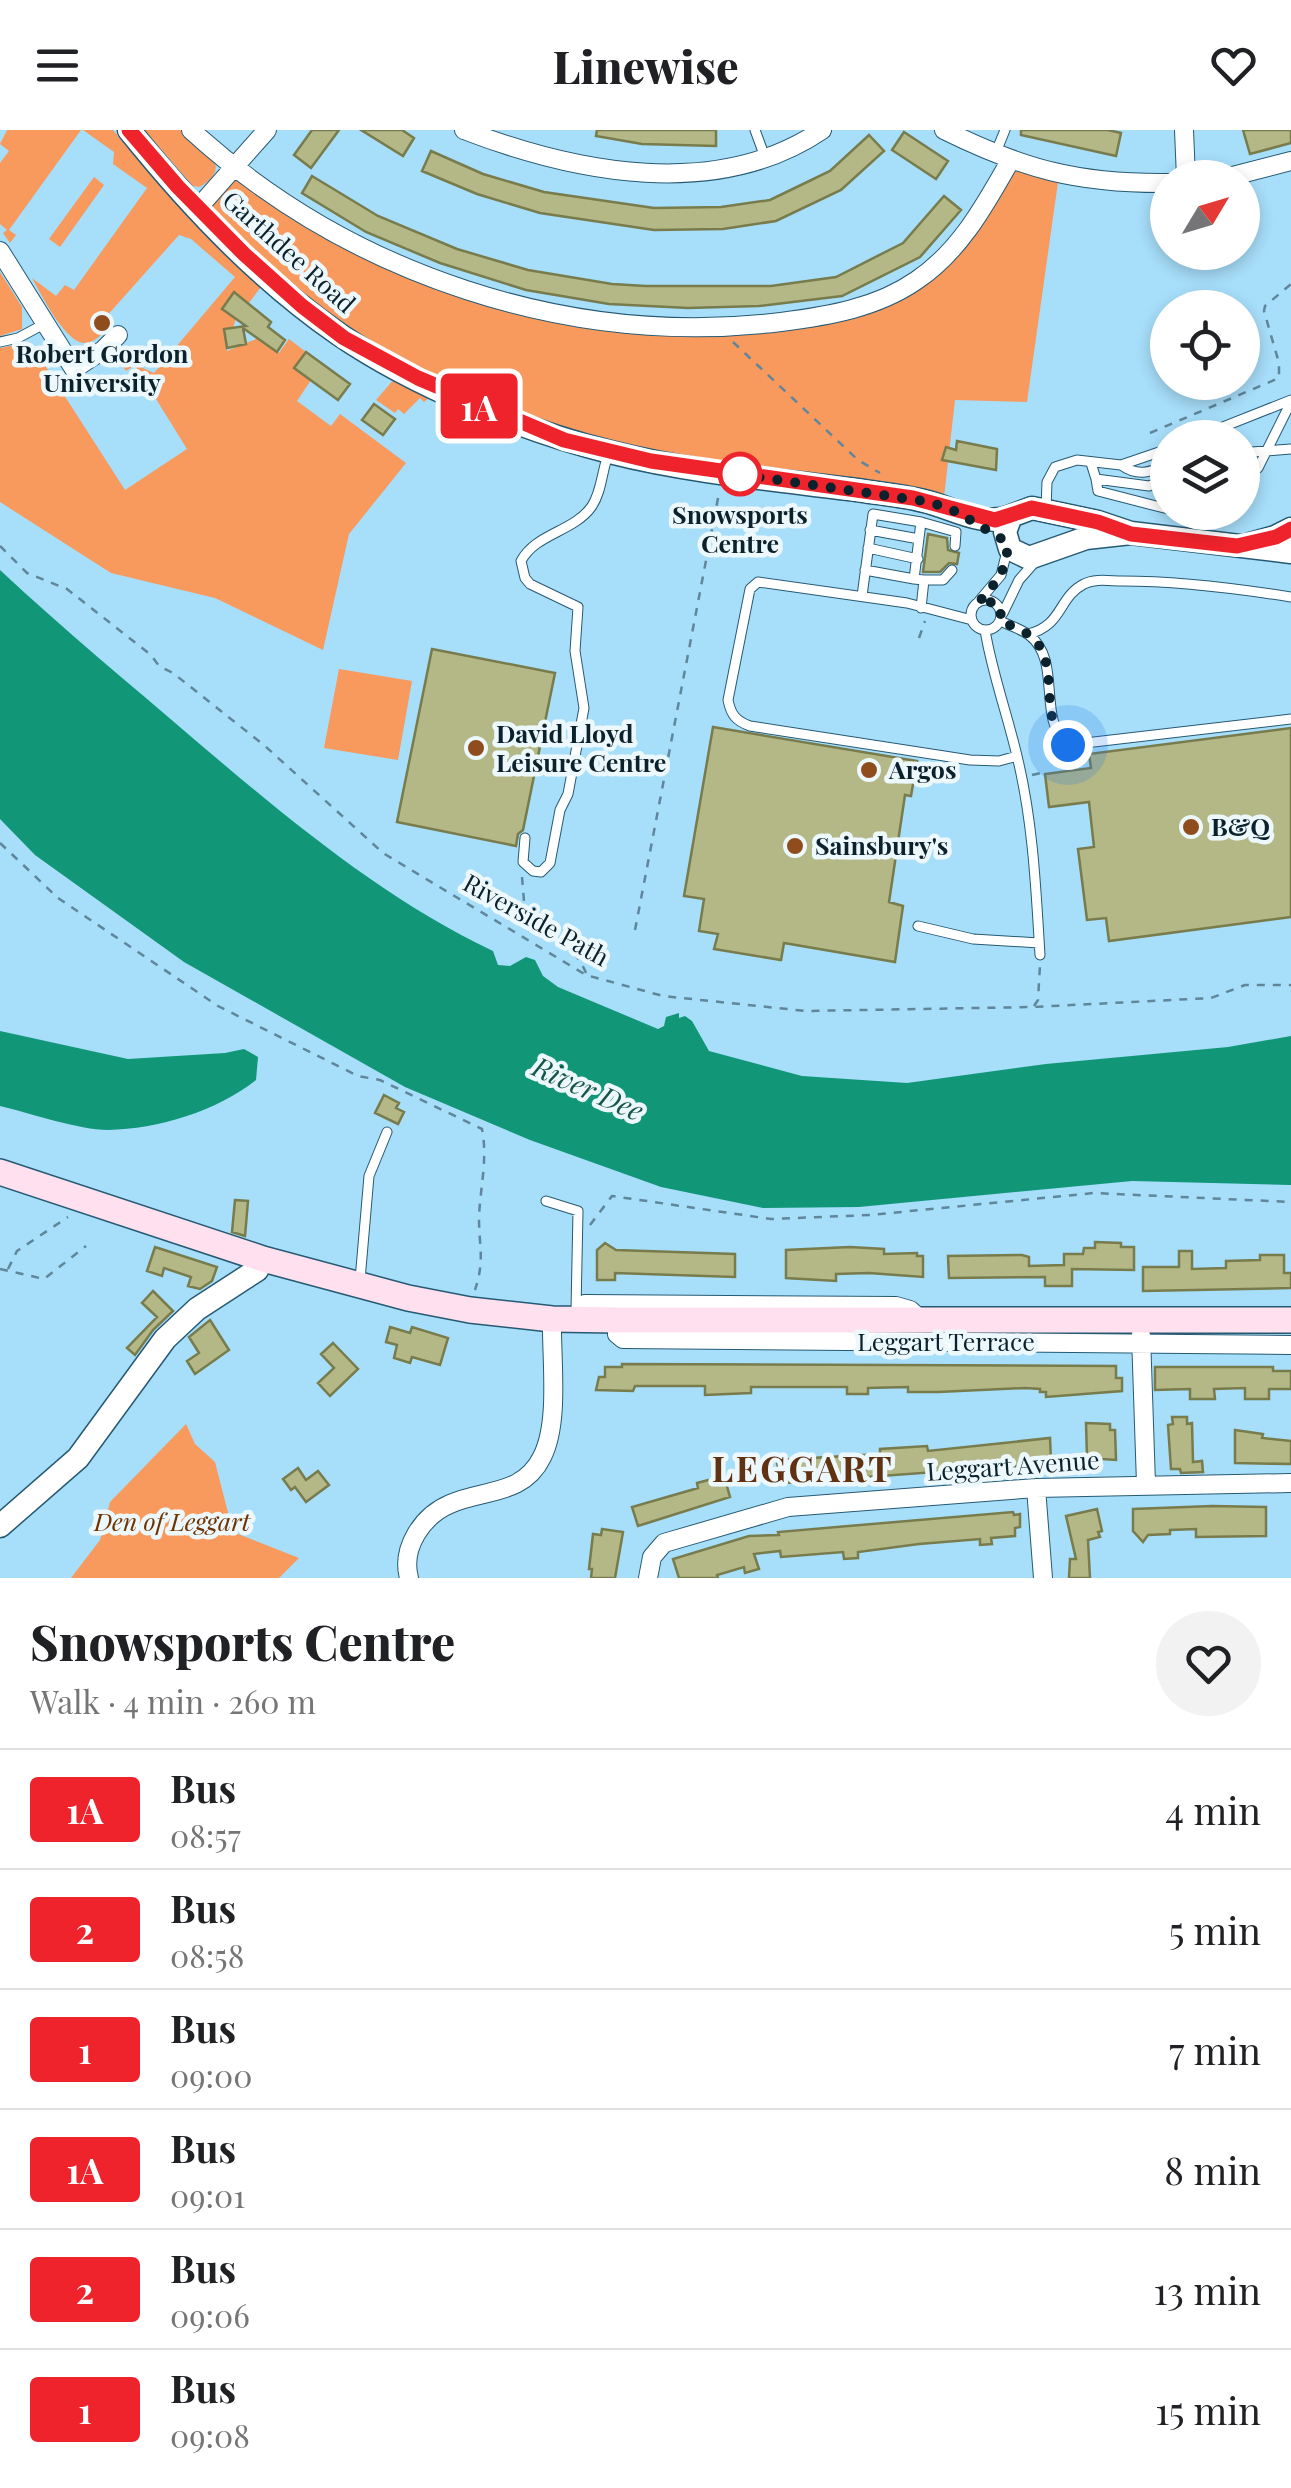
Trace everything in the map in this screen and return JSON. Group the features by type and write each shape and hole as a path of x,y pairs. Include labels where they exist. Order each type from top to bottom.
{"main road":[{"name":"Leggart Terrace","path":"0,1172 263,1259 359,1286 470,1310 564,1320 922,1321 1141,1331 1291,1320"}],"street":[{"name":"Garthdee Road","path":"129,130 198,208 277,284 344,338 478,406 564,440 609,452 913,498 995,520 1011,516"},
{"path":"191,130 233,168 363,249 459,288 582,318 718,327 814,318 858,308 900,291 940,262 958,242 982,210 1002,158"},
{"path":"198,208 267,130"},
{"path":"464,130 505,146 657,174 730,169 766,160 822,130"},
{"path":"944,130 1002,158 1075,177 1150,182"},
{"path":"1184,130 1185,160"},
{"path":"1260,169 1291,161"},
{"path":"0,250 74,369 103,350 118,334"},
{"path":"1131,534 1098,522 1024,508 1011,516 1005,532 1007,542 1022,557 1044,555 1086,538 1131,534 1291,552"},
{"name":"Garthdee Road","path":"957,512 1007,542"},
{"path":"1044,555 1056,535 1046,513"},
{"path":"1237,546 1276,537 1291,529"},
{"path":"0,1526 78,1458 146,1362 176,1328 253,1273 263,1259"},
{"name":"Leggart Terrace","path":"564,1320 585,1304 896,1306 910,1310 922,1321"},
{"path":"409,1578 406,1557 418,1530 429,1518 452,1502 508,1489 534,1470 544,1455 564,1320"},
{"name":"Leggart Terrace","path":"618,1320 617,1334 623,1339 1141,1331 1291,1345"},
{"path":"1141,1331 1146,1484"},
{"name":"Leggart Avenue","path":"648,1578 652,1556 664,1543 788,1507 1036,1488 1291,1483"},
{"path":"1036,1488 1043,1578"}],"lane":[{"path":"755,130 766,160"},
{"path":"1002,158 1005,130"},
{"path":"0,342 46,324"},
{"path":"1242,420 1291,401"},
{"path":"1260,465 1291,401"},
{"path":"1260,451 1291,449"},
{"path":"526,838 523,858 533,871 542,872 550,863 560,810 568,794 584,693 575,651 578,607 530,584 521,560 536,543 574,522 592,506 609,452"},
{"path":"1046,513 1047,482 1054,467 1077,460 1121,465 1150,456"},
{"path":"1091,464 1098,491 1150,504"},
{"path":"1121,465 1131,472 1150,471"},
{"path":"1096,479 1150,486"},
{"path":"862,596 873,514 956,532 955,546"},
{"path":"920,608 921,522"},
{"path":"870,530 920,539"},
{"path":"972,620 972,610 1001,576 1007,542"},
{"path":"868,548 918,559"},
{"path":"985,630 994,628 1019,580 1044,555"},
{"path":"865,570 919,580 943,580 952,570"},
{"path":"1028,634 1052,624 1077,589 1098,580 1180,581 1291,597"},
{"path":"1017,756 998,761 970,760 738,721 728,700 750,590 758,582 862,596 972,620 985,630 987,654 1017,756 1029,822 1040,955"},
{"path":"978,603 994,602 1000,619 1028,634 1045,654 1054,722 1060,740 1068,745 1291,720"},
{"path":"918,926 974,939 1040,942"},
{"path":"359,1286 369,1176 386,1132"},
{"path":"546,1201 578,1211 564,1320"}],"path":[{"path":"1180,420 1279,378 1280,363 1264,312 1265,306 1291,284"},
{"path":"718,327 858,460 882,474"},
{"path":"635,930 723,472"},
{"name":"Riverside Path","path":"0,546 27,573 67,589 107,619 159,666 265,746 383,852 586,974 664,996 806,1011 1033,1007 1211,998 1244,986 1291,985"},
{"path":"0,843 58,898 218,1006 358,1076 380,1080 482,1129 486,1149 479,1219 483,1266 474,1295"},
{"path":"527,866 520,880 524,902 565,941 568,950 582,962 586,974"},
{"path":"1033,1007 1038,1000 1040,955"},
{"path":"612,1196 771,1219 889,1214 1094,1194 1291,1202"},
{"path":"8,1270 17,1251 76,1211"},
{"path":"0,1268 44,1279 86,1246"}],"green space":[{"path":"7,130 81,130 9,230 16,235 10,243 3,233 7,230 0,224 0,163 9,151 0,144"},
{"path":"83,130 113,130 148,172 263,284 249,303 234,293 236,318 233,328 224,330 227,351 256,336 279,353 289,339 306,352 294,368 311,380 297,401 331,426 340,414 406,463 349,534 323,650 215,598 111,573 0,502 0,348 30,342 125,490 187,449 135,365 126,371 116,356 124,350 154,373 235,277 191,239 179,235 105,318 111,325 103,334 86,343 70,336 32,278 56,296 65,285 74,290 147,188 113,164 114,152"},
{"path":"144,130 183,130 207,151 216,165 215,172 200,187 193,186"},
{"path":"1010,161 1059,175 1027,402 955,400 943,506 609,452 382,360 198,208 233,168 400,267 595,320 814,318 919,279"},
{"path":"94,177 104,185 60,247 49,239"},
{"path":"0,272 22,307 22,329 0,336"},
{"path":"395,378 431,396 424,402 420,398 404,414 398,409 395,413 376,400"},
{"path":"339,669 412,681 398,760 324,748"},
{"name":"Den of Leggart","path":"186,1424 195,1444 215,1462 233,1532 299,1558 279,1578 71,1578 100,1540 110,1502"}],"water":[{"name":"River Dee","path":"0,570 301,827 413,907 493,951 498,965 510,966 526,957 535,960 543,976 558,987 658,1029 664,1026 666,1017 679,1013 679,1018 685,1016 692,1021 709,1051 802,1076 907,1083 1046,1064 1228,1047 1291,1036 1291,1185 1132,1181 859,1207 763,1208 661,1187 530,1140 405,1087 184,962 35,855 0,819"},
{"path":"0,1031 128,1059 244,1049 258,1057 256,1080 223,1101 167,1122 127,1129 83,1127 0,1106"}],"building":[{"path":"312,130 339,130 311,168 294,155"},
{"path":"361,130 402,130 414,138 403,156"},
{"path":"597,130 716,130 716,146 642,144 596,136"},
{"path":"1021,130 1121,133 1116,156 1021,135"},
{"path":"1243,130 1291,130 1291,143 1250,154"},
{"path":"904,132 948,161 936,179 892,150"},
{"path":"869,135 884,151 841,190 776,221 723,229 654,230 540,213 477,194 422,171 431,151 483,174 544,192 654,208 721,207 770,200 830,171"},
{"path":"312,176 378,216 457,249 528,270 646,286 771,286 836,277 903,243 944,196 961,210 920,257 842,296 759,306 609,304 526,290 440,263 366,232 302,193"},
{"path":"234,292 271,322 268,327 285,340 277,352 243,328 246,344 227,348 224,329 246,326 222,309"},
{"path":"306,352 350,384 338,400 294,368"},
{"path":"374,404 395,419 383,435 362,420"},
{"path":"957,441 997,449 996,470 942,460 946,447 956,450"},
{"path":"928,534 947,538 948,550 959,553 957,564 949,563 940,572 923,572"},
{"name":"David Lloyd Leisure Centre","path":"432,649 555,673 523,830 516,846 397,822"},
{"name":"Sainsbury's","path":"713,727 917,761 911,796 905,795 889,902 903,906 895,962 784,943 781,960 714,949 718,934 699,931 704,899 684,896"},
{"name":"B&Q","path":"1291,728 1291,917 1109,941 1106,918 1087,920 1078,849 1094,847 1089,802 1049,807 1045,774 1091,768 1089,754"},
{"path":"384,1095 399,1103 396,1108 404,1112 398,1124 375,1113"},
{"path":"235,1200 248,1201 245,1236 232,1232"},
{"path":"1095,1242 1134,1247 1134,1270 1072,1269 1072,1286 1045,1286 1045,1277 949,1278 948,1256 1022,1255 1029,1257 1029,1266 1064,1265 1064,1254 1083,1254 1084,1248 1095,1248"},
{"path":"605,1243 616,1250 735,1254 735,1277 615,1273 615,1280 597,1280 597,1250"},
{"path":"155,1247 217,1267 212,1281 200,1289 188,1286 191,1277 164,1268 162,1276 147,1271"},
{"path":"884,1249 884,1254 917,1253 923,1256 923,1277 869,1273 836,1274 836,1281 786,1278 786,1250"},
{"path":"1179,1251 1192,1251 1192,1269 1226,1268 1226,1261 1284,1255 1284,1273 1291,1273 1291,1288 1143,1291 1143,1267 1179,1267"},
{"path":"153,1291 173,1311 135,1355 127,1348 157,1317 142,1303"},
{"path":"210,1320 229,1350 195,1374 187,1361 199,1353 189,1337"},
{"path":"390,1327 410,1333 412,1327 448,1338 440,1365 412,1357 410,1363 394,1358 397,1345 386,1342"},
{"path":"333,1343 358,1369 330,1396 318,1383 334,1368 321,1354"},
{"path":"1116,1366 1116,1378 1122,1378 1122,1391 1046,1397 1040,1389 1025,1388 908,1392 908,1387 868,1388 868,1394 847,1394 847,1387 751,1387 751,1393 705,1395 705,1386 596,1390 599,1377 605,1377 605,1367"},
{"path":"1155,1367 1273,1367 1273,1371 1291,1371 1291,1389 1269,1389 1269,1399 1245,1399 1245,1388 1214,1389 1215,1399 1190,1399 1190,1389 1155,1390"},
{"path":"1172,1417 1187,1417 1187,1424 1192,1423 1193,1462 1202,1461 1203,1472 1181,1473 1180,1469 1171,1469 1168,1425 1173,1424"},
{"path":"1086,1423 1110,1424 1110,1430 1115,1430 1116,1460 1087,1458"},
{"path":"1235,1430 1291,1441 1291,1464 1235,1463"},
{"path":"1050,1438 1051,1461 1045,1464 779,1481 777,1460 880,1454 880,1449 927,1446 928,1451"},
{"path":"298,1468 306,1480 318,1471 329,1485 306,1502 283,1479"},
{"path":"724,1476 730,1497 638,1526 632,1507 698,1488 697,1483"},
{"path":"1266,1507 1266,1536 1196,1537 1196,1529 1170,1530 1170,1534 1148,1535 1143,1542 1133,1531 1133,1509"},
{"path":"1097,1509 1102,1531 1098,1532 1100,1537 1088,1540 1090,1578 1069,1578 1070,1559 1076,1559 1066,1516"},
{"path":"1020,1514 1015,1536 991,1538 992,1544 980,1545 980,1539 919,1544 858,1552 858,1558 844,1559 843,1552 781,1557 780,1551 754,1554 759,1569 745,1573 744,1567 717,1575 718,1578 679,1578 673,1559 749,1536"},
{"path":"602,1529 623,1532 615,1578 591,1578 593,1534 601,1535"}],"bus line":[{"name":"1A","path":"129,130 244,254 344,338 418,378 564,440 651,461 913,498 995,520 1032,508 1098,522 1131,534 1214,546 1237,546 1276,537 1291,529"}],"place":[{"name":"Robert Gordon University","path":"102,323"},
{"name":"Snowsports Centre","path":"740,474"},
{"name":"David Lloyd Leisure Centre","path":"476,748"},
{"name":"Argos","path":"869,770"},
{"name":"B&Q","path":"1191,827"},
{"name":"Sainsbury's","path":"795,846"}],"district":[{"name":"LEGGART","path":"803,1470"}],"route":[{"path":"740,474 723,472 930,502 957,512 1007,542 1001,576 978,603 994,602 1001,610 1000,621 1028,634 1045,654 1054,722 1060,740 1068,745"}]}
